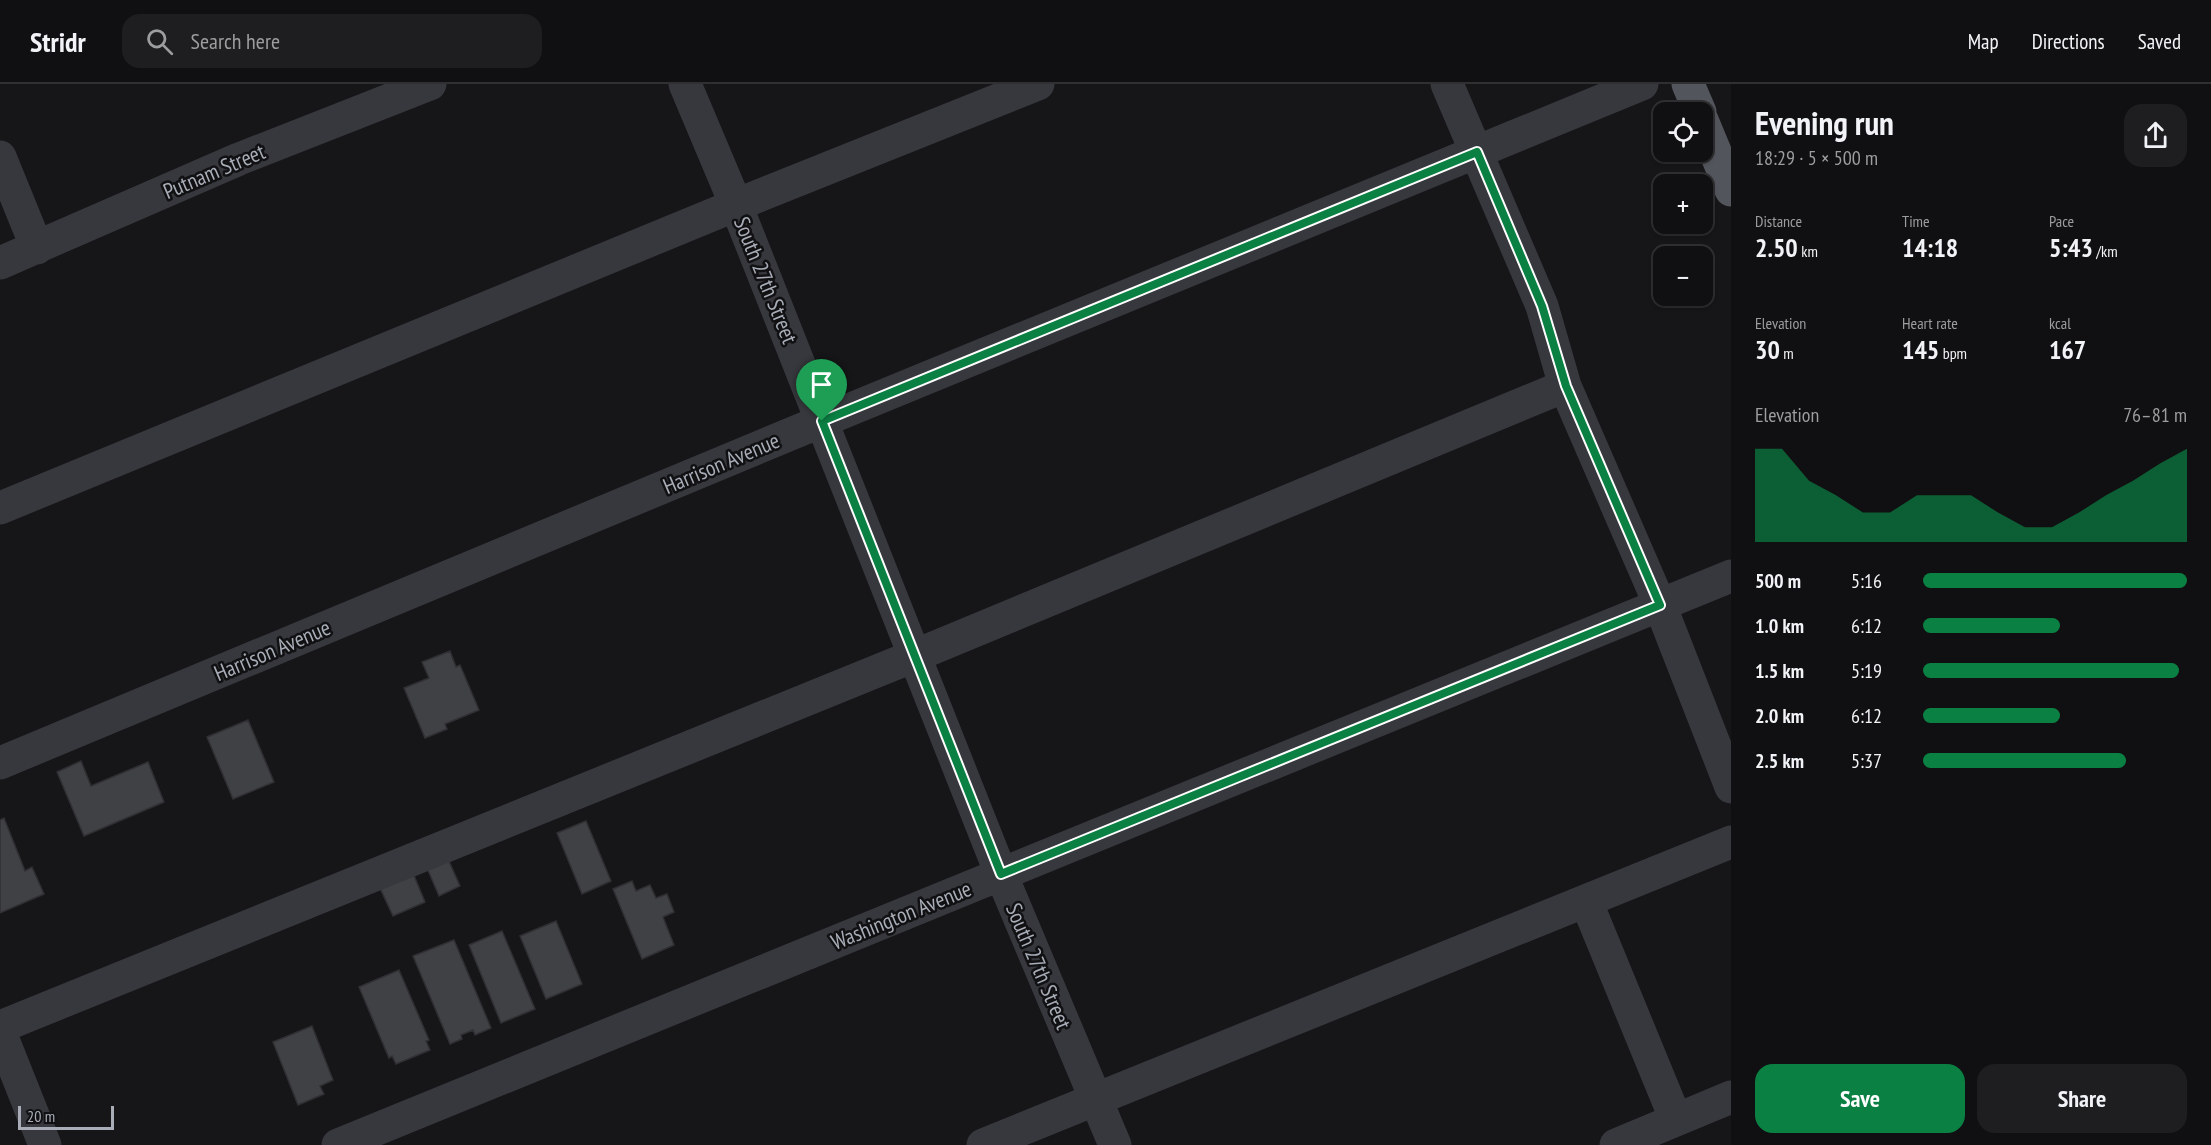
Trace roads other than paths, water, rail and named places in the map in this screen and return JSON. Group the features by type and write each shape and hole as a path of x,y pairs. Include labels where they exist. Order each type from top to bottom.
{"main road":[{"path":"1688,84 1696,102"},
{"path":"1713,147 1731,190"}],"street":[{"name":"Putnam Street","path":"0,263 239,159 430,84"},
{"name":"South 27th Street","path":"685,84 736,205 1001,874 1114,1145"},
{"path":"0,508 736,205 1038,84"},
{"path":"1448,84 1542,306 1566,386 1660,605 1731,787"},
{"name":"Harrison Avenue","path":"0,763 822,421 1642,84"},
{"path":"0,157 37,248"},
{"path":"0,1027 914,656 1566,386"},
{"name":"Washington Avenue","path":"338,1145 1731,576"},
{"path":"983,1145 1731,842"},
{"path":"1586,901 1676,1120"},
{"path":"0,1032 45,1145"},
{"path":"1616,1145 1731,1097"}]}
